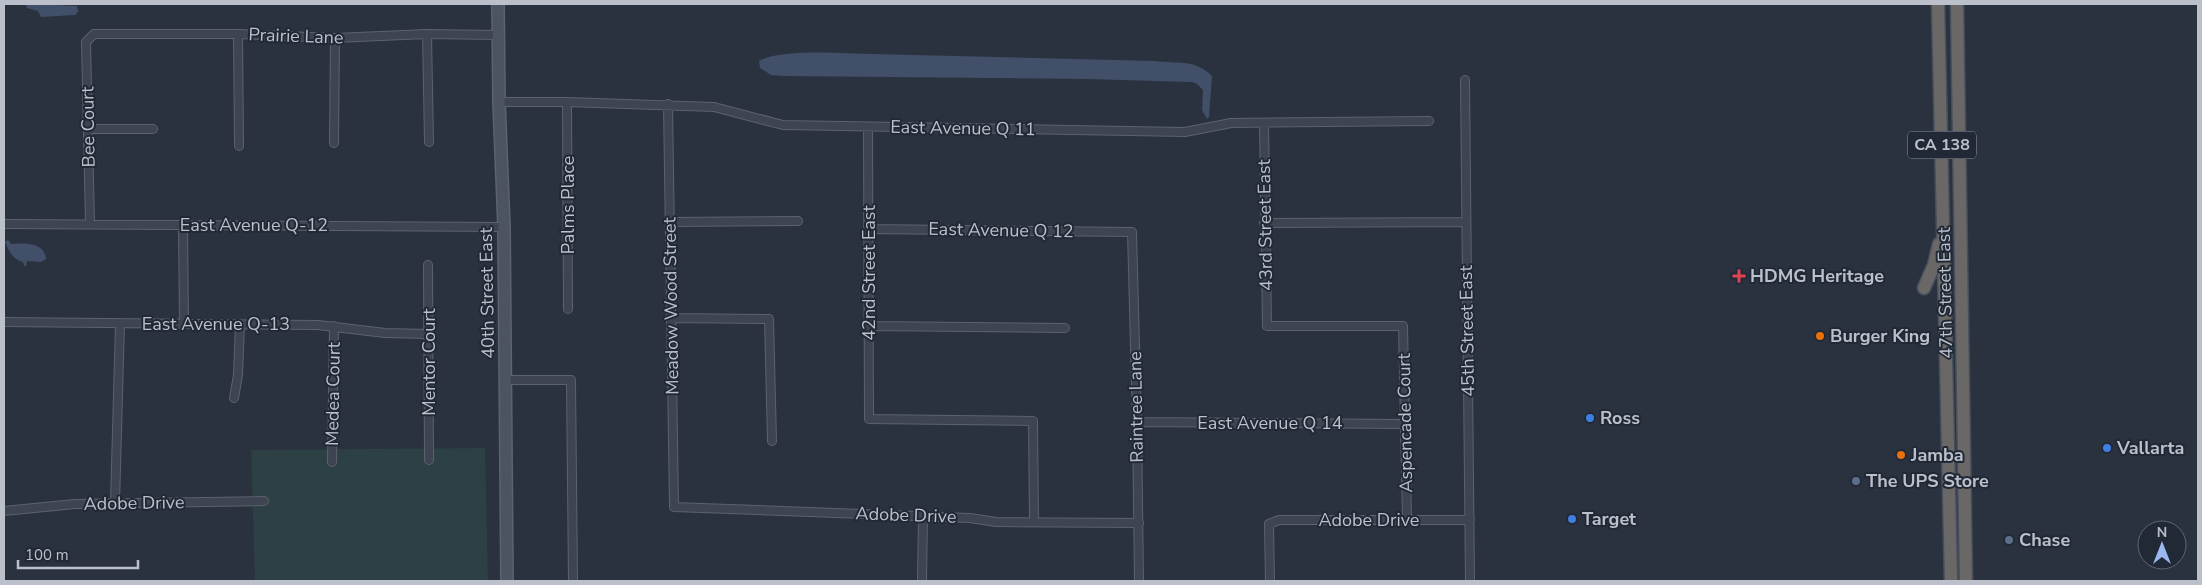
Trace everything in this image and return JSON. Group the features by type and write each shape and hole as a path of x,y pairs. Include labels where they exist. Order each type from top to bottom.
{"highway":[{"name":"47th Street East","path":"1938,4 1950,580"},
{"name":"47th Street East","path":"1957,4 1962,217 1966,581"},
{"path":"1924,288 1939,247 1937,170 1942,158"},
{"path":"1946,346 1953,360 1957,485 1959,494 1966,501"}],"main road":[{"name":"40th Street East","path":"498,4 499,102 504,227 507,581"}],"street":[{"name":"Prairie Lane","path":"94,34 238,34 336,38 427,34 498,35"},
{"name":"Bee Court","path":"90,224 86,42 94,34"},
{"path":"238,34 239,146"},
{"path":"427,34 429,142"},
{"path":"334,143 336,38"},
{"name":"45th Street East","path":"1465,80 1470,581"},
{"name":"East Avenue Q 11","path":"499,102 668,104 714,107 783,125 868,127 1185,132 1231,123 1429,120"},
{"name":"Palms Place","path":"567,102 568,308"},
{"name":"Meadow Wood Street","path":"668,104 674,507"},
{"name":"43rd Street East","path":"1264,123 1267,326 1403,326"},
{"name":"42nd Street East","path":"868,127 870,419 1034,421 1034,522"},
{"path":"88,129 153,129"},
{"path":"670,222 798,220"},
{"path":"1264,223 1466,222"},
{"name":"East Avenue Q-12","path":"4,224 504,227"},
{"path":"183,226 184,324"},
{"name":"East Avenue Q 12","path":"869,229 1132,232"},
{"name":"Raintree Lane","path":"1132,232 1139,581"},
{"name":"Mentor Court","path":"428,265 430,460"},
{"path":"671,318 769,319 772,441"},
{"name":"East Avenue Q-13","path":"4,322 334,326 385,333 428,334"},
{"path":"115,503 120,323"},
{"path":"234,398 238,375 240,324"},
{"name":"Medea Court","path":"332,462 334,326"},
{"path":"870,326 1065,328"},
{"name":"Aspencade Court","path":"1403,326 1407,520"},
{"path":"506,380 571,380 573,581"},
{"name":"East Avenue Q 14","path":"1137,422 1404,424"},
{"name":"Adobe Drive","path":"4,511 75,504 264,500"},
{"name":"Adobe Drive","path":"674,507 970,518 996,522 1138,523"},
{"path":"922,581 923,516"},
{"name":"Adobe Drive","path":"1270,581 1270,524 1279,520 1470,520"}],"shaded area":[{"path":"485,448 488,581 255,581 251,450"}],"water":[{"path":"26,5 77,6 78,12 75,15 41,17 38,11 27,8"},
{"path":"831,53 1186,63 1199,67 1212,76 1209,117 1207,119 1202,110 1203,90 1192,82 784,76 771,75 760,68 759,61 783,54"},
{"path":"8,240 11,244 28,244 42,249 46,259 41,262 27,261 26,266 24,266 23,262 14,257 10,252 5,242"}],"place":[{"name":"HDMG Heritage","path":"1739,276"},
{"name":"Burger King","path":"1820,336"},
{"name":"Ross","path":"1590,418"},
{"name":"Vallarta","path":"2107,448"},
{"name":"Jamba","path":"1901,455"},
{"name":"The UPS Store","path":"1856,481"},
{"name":"Target","path":"1572,519"},
{"name":"Chase","path":"2009,540"}]}
